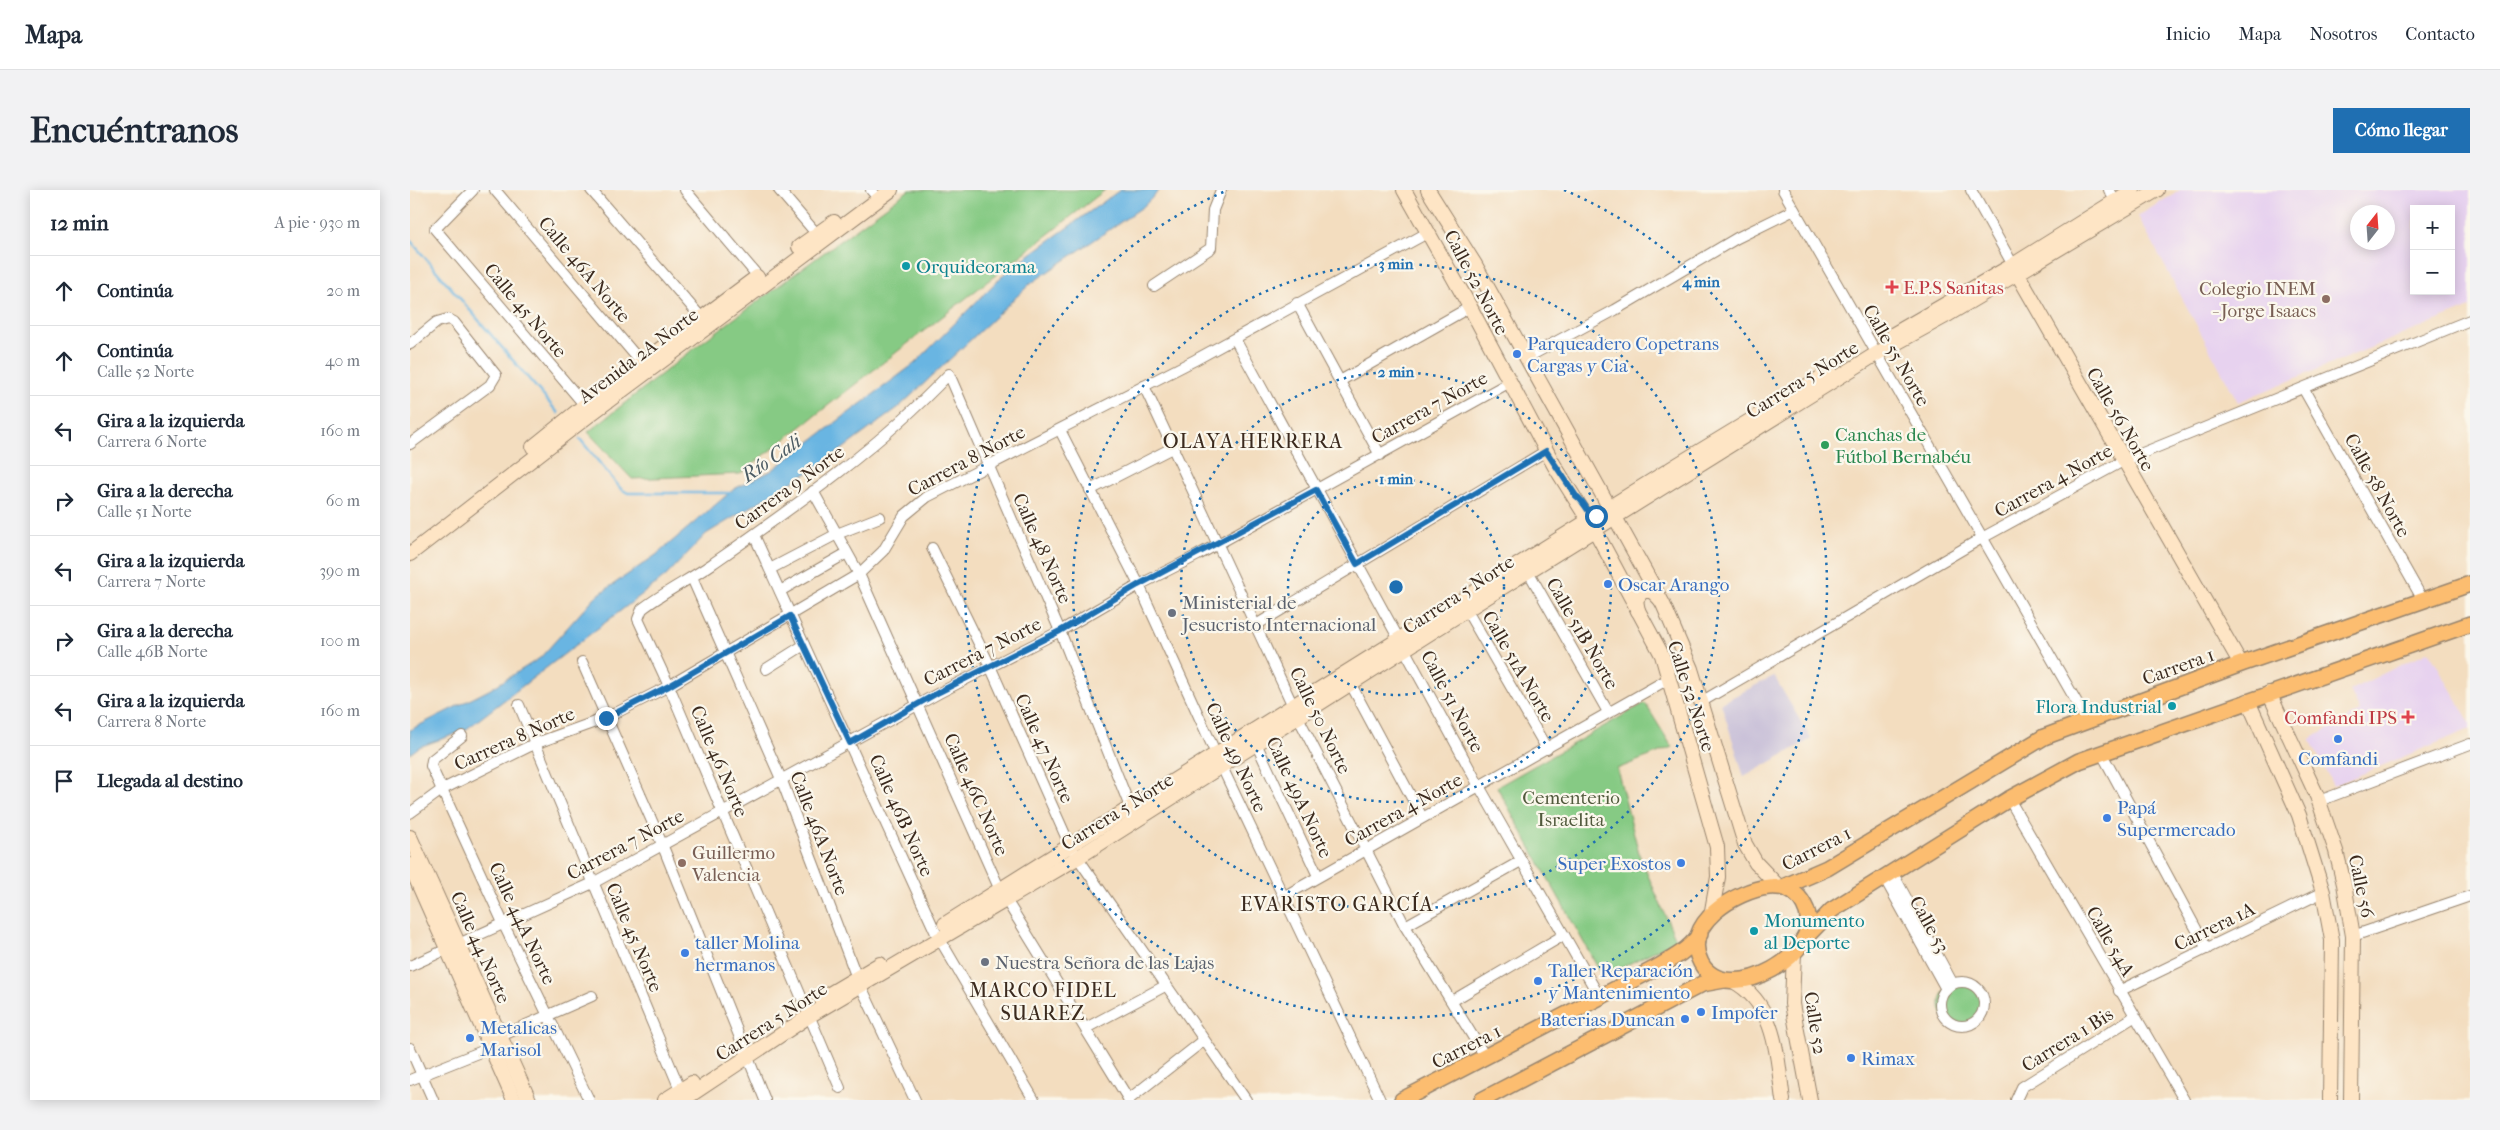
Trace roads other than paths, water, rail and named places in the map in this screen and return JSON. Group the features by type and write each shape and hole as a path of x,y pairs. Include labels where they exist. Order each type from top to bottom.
{"main road":[{"name":"Avenida 2A Norte","path":"410,546 705,321 821,238 875,193 891,190"},
{"name":"Calle 52 Norte","path":"1404,190 1470,307 1554,465 1576,496 1629,544 1663,604 1679,637 1746,844 1756,863 1780,887"},
{"name":"Calle 52 Norte","path":"1428,190 1474,263 1576,451 1638,611 1662,655 1717,847 1718,877 1711,916"},
{"name":"Carrera 5 Norte","path":"665,1100 683,1097 808,1012 1074,853 1601,519 1874,350 2015,269 2133,190"},
{"name":"Carrera 5 Norte","path":"2116,200 2157,190"},
{"name":"Calle 56 Norte","path":"2015,269 2123,461 2241,664"},
{"name":"Avenida 2A Norte","path":"410,554 588,409"},
{"path":"1554,465 1562,471 1572,468 1577,462 1576,451"},
{"name":"Carrera 5 Norte","path":"1464,605 1528,571 1601,519"},
{"name":"Carrera 1","path":"1780,887 1828,868 2044,737 2241,664 2470,584"},
{"path":"1638,611 1637,597 1644,591 1654,592 1663,604"},
{"path":"1482,1100 1702,984 1764,974 1783,963 1832,910 2009,799 2079,761 2248,700 2470,624"},
{"name":"Calle 56","path":"2268,693 2319,801 2336,851 2354,936 2351,1100"},
{"name":"Calle 56","path":"2248,700 2299,814 2324,892 2332,940 2330,1100"},
{"path":"2267,740 2274,730 2280,729 2286,733"},
{"name":"Calle 44 Norte","path":"410,837 454,947 490,1048 514,1100"},
{"name":"Calle 44 Norte","path":"410,864 501,1036 530,1100"},
{"path":"1783,1100 1778,1064 1764,1009 1752,994 1728,980 1709,973 1700,961 1697,947 1700,934 1711,916 1727,901 1744,892 1761,888 1780,887 1794,893 1806,908 1808,921 1799,946"},
{"name":"Carrera 1","path":"1402,1100 1600,998 1679,954 1692,945 1700,934"},
{"name":"Calle 52","path":"1799,946 1792,1004 1810,1100"},
{"path":"2330,1064 2337,1058 2342,1058 2352,1067"}],"street":[{"name":"Calle 45 Norte","path":"473,190 435,229 588,409"},
{"name":"Calle 46A Norte","path":"495,190 645,367"},
{"path":"591,190 705,321"},
{"path":"685,190 761,280"},
{"path":"779,190 821,238"},
{"path":"1154,286 1211,248 1213,210 1221,190"},
{"name":"Calle 55 Norte","path":"1783,190 2087,720"},
{"name":"Calle 56 Norte","path":"1971,190 2015,269"},
{"path":"1526,358 1615,310 1737,238 1794,210"},
{"name":"Carrera 8 Norte","path":"410,813 443,789 534,744 606,718 669,686 859,574 883,551 904,516 913,506 1235,339 1297,303 1429,232"},
{"path":"1297,303 1380,455"},
{"path":"1340,380 1470,307"},
{"path":"410,344 442,319 448,319 454,322 496,375 490,385 410,444"},
{"name":"Carrera 4 Norte","path":"1701,702 1982,538 2123,461 2470,320"},
{"name":"Calle 51 Norte","path":"1235,339 1479,786 1600,998"},
{"name":"Calle 48 Norte","path":"949,374 987,466 1060,631 1134,815"},
{"name":"Carrera 9 Norte","path":"639,613 654,600 692,578 754,535 882,440 917,408 949,374"},
{"name":"Carrera 7 Norte","path":"410,966 593,883 722,811 782,781 917,704 1060,631 1138,585 1219,544 1510,382"},
{"name":"Calle 50 Norte","path":"1144,386 1296,713 1365,849 1405,926 1486,1058"},
{"name":"Calle 58 Norte","path":"2304,388 2423,600"},
{"name":"Calle 49 Norte","path":"1060,430 1138,585 1380,1100"},
{"path":"1090,490 1174,447"},
{"path":"1256,626 1546,451"},
{"name":"Calle 46C Norte","path":"813,491 859,574 1003,895 1129,1100"},
{"path":"770,570 837,534 880,518"},
{"name":"Calle 46B Norte","path":"754,535 937,934 1034,1100"},
{"name":"Calle 47 Norte","path":"932,548 990,666 1074,853 1203,1041 1246,1100"},
{"path":"780,591 847,554"},
{"name":"Calle 51B Norte","path":"1528,571 1608,712"},
{"name":"Calle 46A Norte","path":"692,578 782,781 860,982 915,1100"},
{"name":"Calle 51A Norte","path":"1464,605 1547,749"},
{"name":"Calle 46 Norte","path":"639,613 638,619 669,686 840,1088"},
{"path":"766,669 804,645"},
{"path":"582,662 662,844 765,1100"},
{"name":"Carrera 4 Norte","path":"1283,896 1670,678"},
{"path":"1348,679 1422,817"},
{"name":"Calle 45 Norte","path":"519,705 683,1097"},
{"name":"Calle 44A Norte","path":"462,736 432,760 431,766 504,925 589,1100"},
{"name":"Calle 49A Norte","path":"1254,739 1318,876"},
{"path":"2319,801 2470,744"},
{"path":"2101,752 2207,950"},
{"name":"Calle 54A","path":"2009,799 2134,1017 2184,1100"},
{"path":"1405,926 1522,861"},
{"name":"Calle 53","path":"1888,874 1949,986"},
{"name":"Carrera 1A","path":"2119,991 2324,892"},
{"path":"2354,936 2470,896"},
{"path":"1452,1001 1564,935"},
{"path":"1970,983 1979,990 1984,1006 1976,1020 1961,1026 1946,1019 1940,1004 1949,986 1970,983"},
{"path":"1086,1028 1165,986"},
{"path":"501,1036 592,996"},
{"name":"Carrera 1 Bis","path":"2017,1096 2134,1017"},
{"path":"1129,1100 1203,1041"},
{"path":"410,1048 433,1100"},
{"path":"410,1080 490,1048"}],"water":[{"path":"1120,190 1160,190 1144,206 1030,284 899,407 825,462 706,534 666,576 464,731 419,747 410,754 410,730 489,690 540,658 595,597 656,555 734,489 771,471 914,364 1008,270"}],"waterway":[{"path":"410,240 558,413"},
{"path":"580,439 621,489 628,493 731,493"}],"place":[{"name":"Orquideorama","path":"906,266"},
{"name":"E.P.S Sanitas","path":"1892,287"},
{"name":"Colegio INEM - Jorge Isaacs","path":"2326,299"},
{"name":"Parqueadero Copetrans Cargas y Cia","path":"1517,354"},
{"name":"Canchas de Fútbol Bernabéu","path":"1825,445"},
{"name":"Oscar Arango","path":"1608,584"},
{"name":"Ministerial de Jesucristo Internacional","path":"1172,613"},
{"name":"Flora Industrial","path":"2172,706"},
{"name":"Comfandi IPS","path":"2408,717"},
{"name":"Comfandi","path":"2338,739"},
{"name":"Papá Supermercado","path":"2107,818"},
{"name":"Guillermo Valencia","path":"682,863"},
{"name":"Super Exostos","path":"1681,863"},
{"name":"Monumento al Deporte","path":"1754,931"},
{"name":"taller Molina hermanos","path":"685,953"},
{"name":"Nuestra Señora de las Lajas","path":"985,962"},
{"name":"Taller Reparación y Mantenimiento","path":"1538,981"},
{"name":"Impofer","path":"1701,1012"},
{"name":"Baterias Duncan","path":"1685,1019"},
{"name":"Metalicas Marisol","path":"470,1038"},
{"name":"Rimax","path":"1851,1058"}],"district":[{"name":"OLAYA HERRERA","path":"1253,441"},
{"name":"EVARISTO GARCÍA","path":"1337,904"},
{"name":"MARCO FIDEL SUAREZ","path":"1043,1002"}],"water label":[{"name":"Río Cali","path":"771,458"}],"park label":[{"name":"Cementerio Israelita","path":"1571,808"}]}
